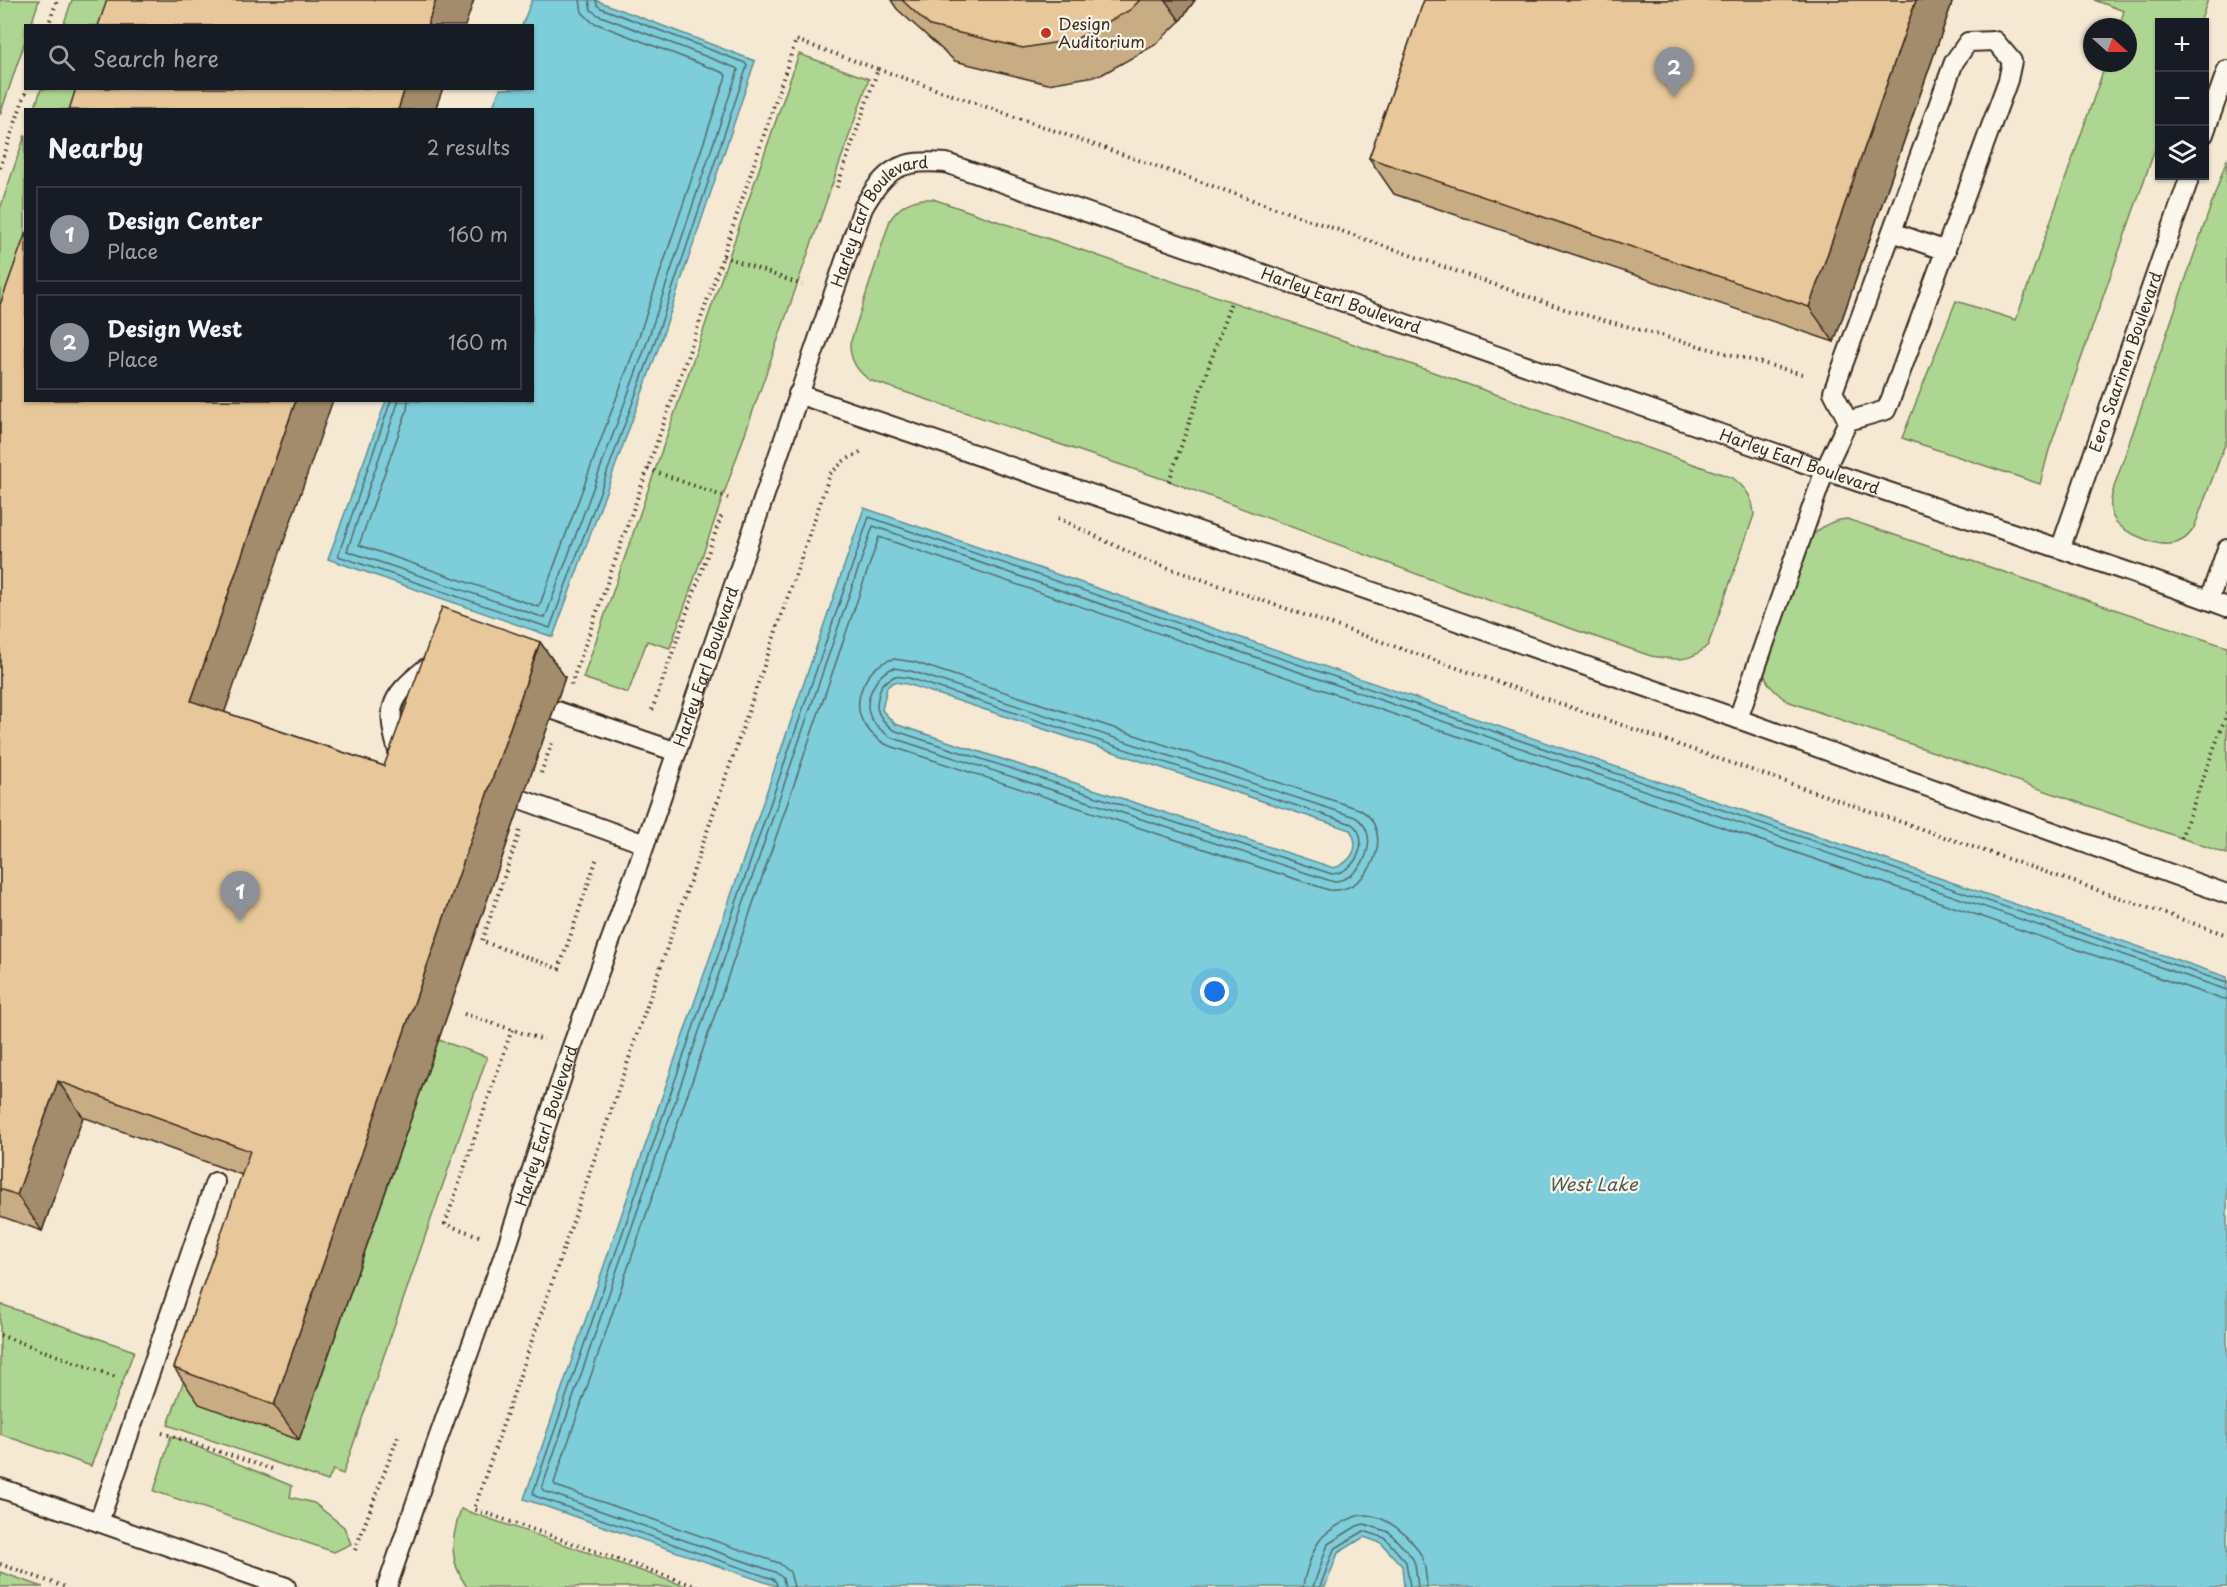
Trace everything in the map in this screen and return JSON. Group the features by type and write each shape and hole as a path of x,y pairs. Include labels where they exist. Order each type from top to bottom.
{"lane":[{"path":"1738,719 1825,470 1848,421 1886,410 2008,80 2012,61 1995,41 1968,42 1954,62 1833,392 1848,421"},
{"path":"2208,126 2227,69"},
{"name":"Harley Earl Boulevard","path":"387,1587 507,1246 571,1049 677,752 863,208 875,186 894,169 919,160 946,163 1235,262 1825,470 2061,547 2227,607"},
{"name":"Eero Saarinen Boulevard","path":"2061,547 2189,180"},
{"path":"1892,232 1946,251"},
{"path":"798,394 1158,516 1738,719 2227,894"},
{"path":"2209,600 2227,549"},
{"path":"422,766 400,758 392,731 391,704 404,686 426,668 455,677"},
{"path":"558,712 677,752"},
{"path":"527,802 645,844"},
{"path":"99,1522 215,1182"},
{"path":"0,1488 286,1587"}],"path":[{"path":"49,24 57,0"},
{"path":"600,848 559,969 482,941 558,712 648,469 796,40 1567,310 1814,377"},
{"path":"832,199 878,69"},
{"path":"0,168 26,90"},
{"path":"723,256 802,285"},
{"path":"798,296 806,274"},
{"path":"1169,481 1231,302"},
{"path":"698,1587 474,1509 830,474 844,461 864,450 872,449"},
{"path":"648,469 728,498 732,487"},
{"path":"648,716 724,510"},
{"path":"1053,516 1143,559 2227,935"},
{"path":"2181,838 2227,713"},
{"path":"464,1014 571,1049"},
{"path":"507,1246 445,1224 512,1029"},
{"path":"0,1335 145,1387"},
{"path":"133,1423 275,1470"},
{"path":"355,1551 399,1434"},
{"path":"0,1564 65,1587"}],"green space":[{"path":"0,0 39,0 31,24 24,24 24,44 0,115"},
{"path":"72,0 144,0 135,24 64,24"},
{"path":"2094,0 2208,0 2201,18 2155,18 2155,149 2049,450 2040,484 1902,438 1956,301 2016,320 2103,72 2137,72 2137,18 2122,18 2124,11"},
{"path":"799,54 869,79 670,648 647,641 628,693 583,678"},
{"path":"41,90 113,90 106,108 35,108"},
{"path":"24,138 24,339 0,336 0,209"},
{"path":"2227,159 2227,439 2194,528 2181,541 2159,544 2119,526 2112,513 2111,500"},
{"path":"923,199 933,199 1308,328 1733,478 1748,494 1754,515 1708,645 1695,655 1682,659 1651,656 1462,591 1169,481 869,380 855,365 850,344 890,220 904,205"},
{"path":"1847,519 2227,647 2227,854 1787,701 1778,694 1770,686 1763,666 1806,541 1825,526"},
{"path":"439,1040 487,1057 343,1474 333,1470 328,1481 168,1425 244,1210"},
{"path":"0,1304 134,1351 91,1466 0,1434"},
{"path":"171,1436 292,1486 290,1497 314,1503 344,1527 351,1544 334,1552 154,1491"},
{"path":"461,1509 688,1587 467,1587 457,1568 453,1549"},
{"path":"0,1572 43,1587 0,1587"}],"water":[{"path":"532,0 595,0 755,61 657,352 553,637 328,559 386,402 534,402 534,108 492,108 500,90 534,90 534,24 522,24"},
{"name":"West Lake","path":"864,508 2227,977 2227,1587 1404,1587 1402,1566 1381,1543 1364,1537 1338,1553 1325,1587 779,1587 524,1499","holes":["894,682 907,684 1350,830 1355,848 1346,862 1334,868 895,724 882,710 887,687"]}],"building":[{"path":"107,0 436,0 428,24 99,24"},
{"path":"902,0 1140,0 1130,10 1076,39 1023,48 930,26"},
{"path":"1424,0 1916,0 1809,307 1369,158"},
{"path":"75,90 404,90 399,108 70,108"},
{"path":"24,238 24,402 295,402 191,701 384,766 442,607 540,642 274,1405 174,1368 250,1151 58,1081 17,1195 0,1189 0,305"}],"place":[{"name":"Design Auditorium","path":"1046,33"},
{"name":"Design West","path":"1674,97"},
{"name":"Design Center","path":"240,921"}]}
